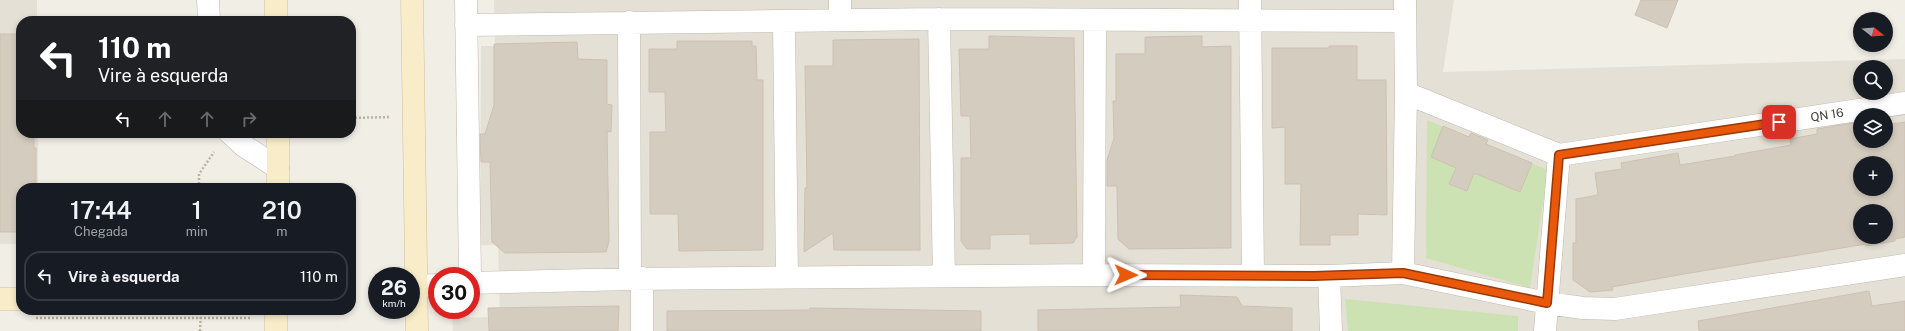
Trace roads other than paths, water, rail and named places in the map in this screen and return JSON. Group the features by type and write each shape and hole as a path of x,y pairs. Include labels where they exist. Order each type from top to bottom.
{"main road":[{"path":"276,0 276,16"},
{"path":"412,0 414,117 427,285 417,331"},
{"path":"278,138 278,178"},
{"path":"0,299 16,299"}],"street":[{"path":"208,0 208,16"},
{"path":"466,0 470,267"},
{"path":"1403,273 1406,93 1405,0"},
{"path":"466,25 629,22 784,22 840,10 939,19 1095,20 1250,10 1405,21"},
{"path":"1250,10 1253,276"},
{"path":"939,19 944,276"},
{"path":"1094,275 1095,20"},
{"path":"629,22 636,278 642,331"},
{"path":"784,22 787,277"},
{"path":"1406,93 1559,155 1546,331"},
{"name":"QN 16","path":"1559,155 1905,103"},
{"path":"235,138 278,178"},
{"path":"480,283 636,278 1094,275 1329,276 1403,273 1547,303 1583,308 1615,309 1905,265"},
{"path":"1329,276 1331,331"}]}
